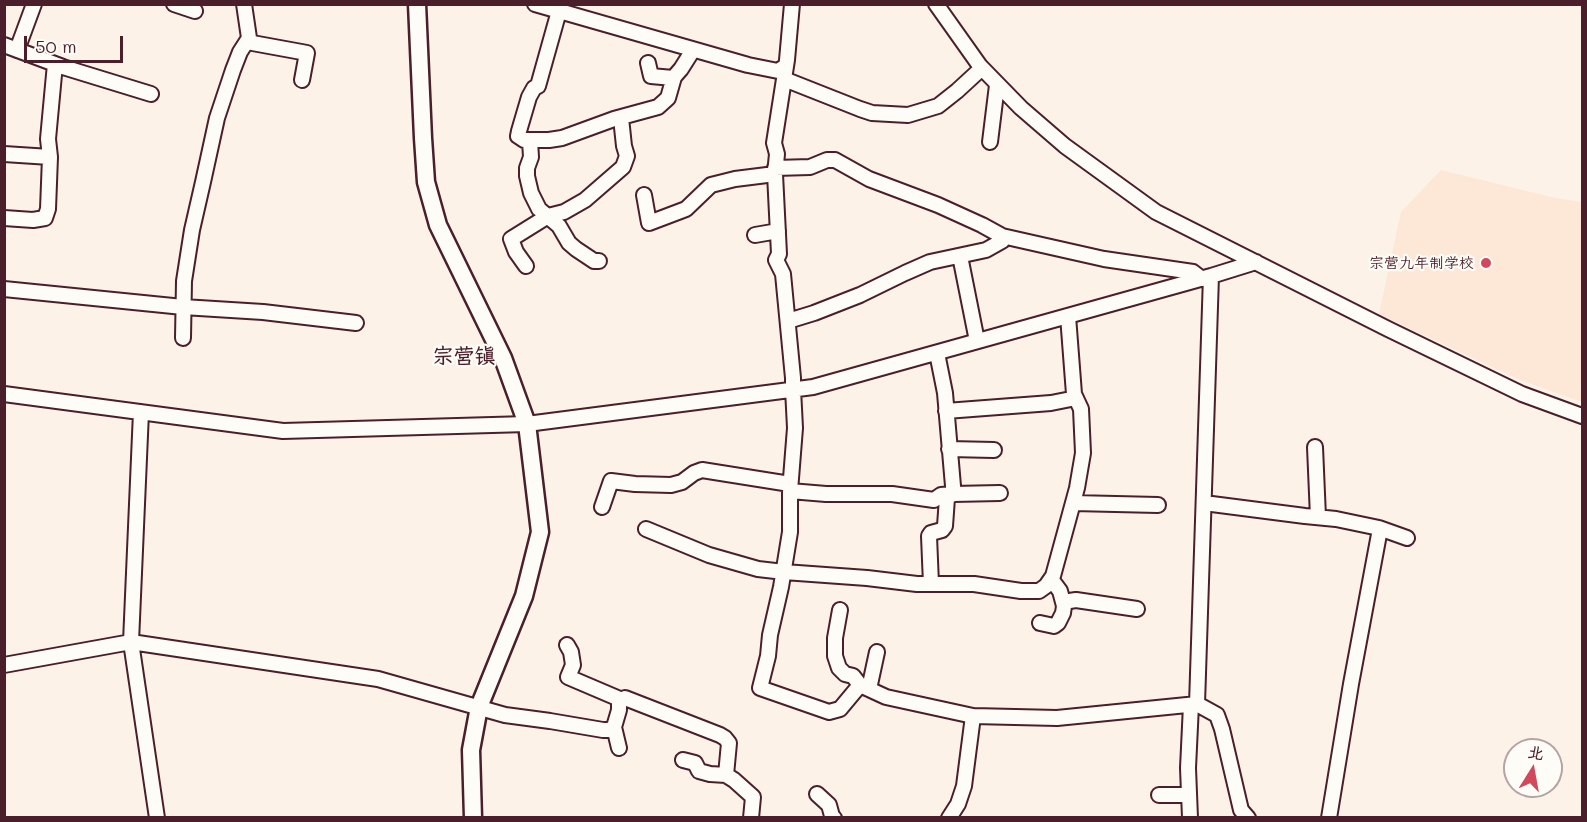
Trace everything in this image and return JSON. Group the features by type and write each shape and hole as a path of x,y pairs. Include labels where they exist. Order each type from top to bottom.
{"street":[{"path":"34,4 11,47 55,64 151,94"},
{"path":"174,4 195,11"},
{"path":"183,338 184,281 192,230 217,118 240,52 249,38 244,4"},
{"path":"417,4 426,182 438,225 503,358 527,424 540,532 524,596 479,707 471,750 473,818"},
{"path":"535,4 748,65 785,72 826,97 872,113 908,115 938,106 982,68"},
{"path":"792,4 774,143 777,154 775,171 779,254 776,260 783,274 794,378 795,428 790,488 790,532 768,656 760,688 829,712 840,710 865,687 877,652"},
{"path":"936,4 997,86 1065,146 1156,212 1522,394 1582,416"},
{"path":"559,11 538,86 534,88 529,97 519,132 518,136 524,140 562,138 658,107 668,98 674,78 693,50"},
{"path":"247,42 307,53 302,80"},
{"path":"648,63 651,76 674,78"},
{"path":"4,218 33,220 45,218 48,209 50,157 48,139 55,64"},
{"path":"990,142 997,86"},
{"path":"526,266 516,252 512,239 548,216 564,212 585,200 623,167 627,156 621,118"},
{"path":"530,141 531,157 527,176 531,193 539,209 559,226 569,243 586,257 599,261"},
{"path":"4,154 50,157"},
{"path":"644,195 649,223 686,209 711,185 775,171 810,167 827,160 835,160 869,179 938,205 1002,236 1104,259 1193,272 1207,278"},
{"path":"755,235 778,231"},
{"path":"788,321 860,295 930,262 986,250 1002,241 1002,236"},
{"path":"960,256 976,341"},
{"path":"4,394 283,431 527,424 813,387 1207,278 1256,262"},
{"path":"1190,818 1188,768 1194,705 1204,503 1207,278"},
{"path":"4,289 356,322"},
{"path":"646,529 710,555 758,569 1039,591 1053,576 1073,503 1083,453 1081,409 1074,394 1068,316"},
{"path":"937,352 945,393 953,494"},
{"path":"946,411 1051,403 1076,398"},
{"path":"141,412 131,642 157,818"},
{"path":"1315,447 1318,517"},
{"path":"949,449 994,450"},
{"path":"602,507 611,481 671,485 682,482 694,472 702,471 826,494 892,494 934,500 941,495 1000,494"},
{"path":"930,584 929,536 931,532 942,530 945,526 947,498 953,494"},
{"path":"1073,503 1158,505"},
{"path":"1204,503 1336,519 1407,538"},
{"path":"1329,818 1380,529"},
{"path":"1040,623 1054,626 1058,624 1064,606 1060,591 1051,579"},
{"path":"1063,602 1076,600 1137,609"},
{"path":"840,610 835,638 835,656 839,668 845,674 853,676 865,687 886,697 973,717 1057,718 1194,705 1217,715 1241,810 1248,818"},
{"path":"4,664 131,642 378,679 505,715 597,729 609,730 614,727"},
{"path":"567,645 571,651 573,665 568,677 622,700 625,698 725,738 729,743 726,775"},
{"path":"619,748 614,727 622,700"},
{"path":"949,818 958,804 963,786 973,717"},
{"path":"683,760 694,764 699,771 726,775 753,796 751,818"},
{"path":"817,794 829,805 834,818"},
{"path":"1159,795 1189,795"}],"shaded area":[{"name":"宗营九年制学校","path":"1441,170 1555,198 1582,202 1582,402 1520,380 1379,314 1401,212"}],"place":[{"name":"宗营九年制学校","path":"1486,263"}],"district":[{"name":"宗营镇","path":"464,357"}]}
